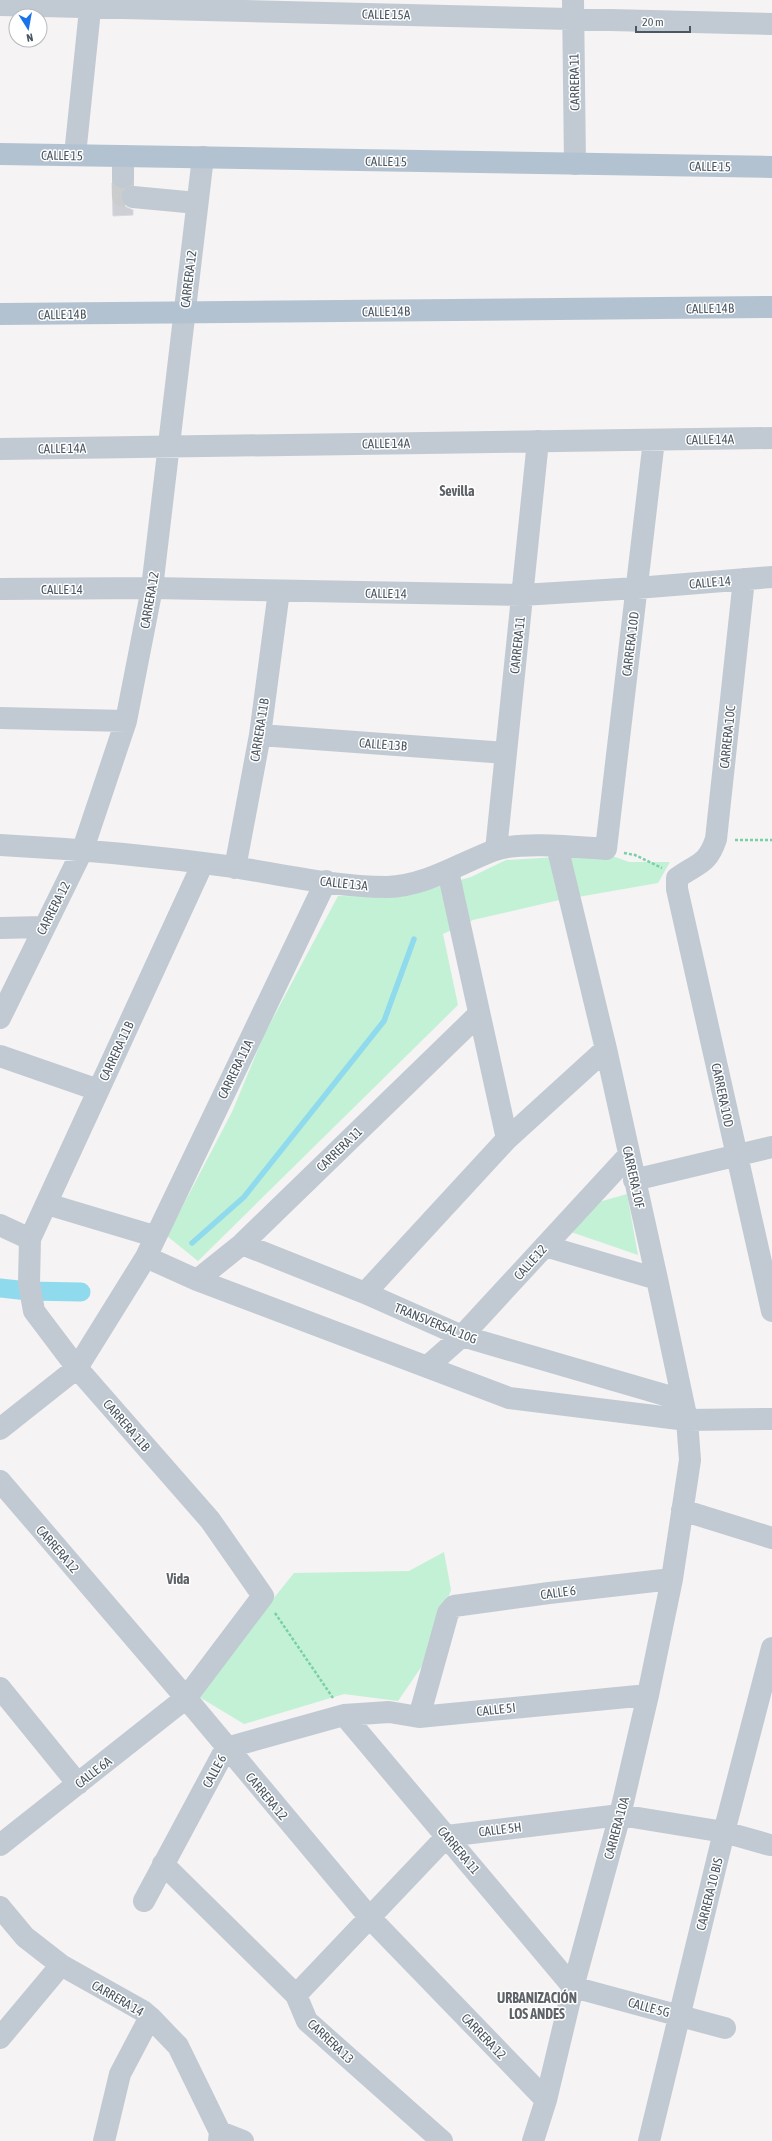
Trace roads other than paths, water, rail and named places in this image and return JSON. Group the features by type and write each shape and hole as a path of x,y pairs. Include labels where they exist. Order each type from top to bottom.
{"main road":[{"name":"CALLE 15","path":"0,154 75,156 123,166 203,158 772,167"},
{"name":"CALLE 14B","path":"0,314 772,307"}],"street":[{"name":"CALLE 15A","path":"0,5 91,3 573,9 772,24"},
{"path":"75,156 91,3"},
{"name":"CARRERA 11","path":"573,9 575,164"},
{"name":"CARRERA 12","path":"0,1018 43,927 83,849 126,721 152,588 183,313 203,158"},
{"path":"133,197 197,203"},
{"name":"CALLE 14A","path":"0,449 772,438"},
{"name":"CARRERA 10D","path":"606,849 654,440"},
{"name":"CARRERA 11","path":"496,850 538,441"},
{"name":"CALLE 14","path":"0,588 152,588 522,595 637,588 772,577"},
{"name":"CARRERA 10C","path":"677,878 701,864 712,851 716,839 744,579"},
{"name":"CARRERA 11B","path":"235,868 260,735 279,591"},
{"path":"0,718 126,721"},
{"name":"CALLE 13B","path":"260,735 506,753"},
{"name":"CALLE 13A","path":"0,845 83,849 203,863 326,881 388,887 415,883 448,871 496,850 527,846 606,849"},
{"name":"CARRERA 10F","path":"557,846 606,1049 685,1410 690,1460 682,1510"},
{"name":"CARRERA 11B","path":"186,1698 263,1596 210,1520 77,1368 34,1311 29,1283 30,1239 203,863"},
{"path":"448,871 478,1015 507,1139"},
{"name":"CARRERA 10D","path":"677,878 677,889 772,1311"},
{"name":"CARRERA 11A","path":"0,1429 77,1368 146,1257 154,1236 326,881"},
{"path":"0,928 43,927"},
{"name":"CARRERA 11","path":"197,1280 242,1244 478,1015"},
{"path":"365,1293 507,1139 606,1049"},
{"path":"0,1056 98,1090"},
{"path":"634,1180 772,1147"},
{"name":"CALLE 12","path":"428,1366 462,1336 629,1156"},
{"path":"47,1204 154,1236"},
{"path":"0,1225 30,1239"},
{"name":"TRANSVERSAL 10G","path":"242,1244 365,1293 462,1336 685,1410"},
{"path":"545,1246 657,1279"},
{"path":"146,1257 197,1280 428,1366 508,1398 685,1410 772,1420"},
{"name":"CARRERA 12","path":"0,1481 186,1698 226,1748 370,1918 546,2100"},
{"path":"682,1510 772,1538"},
{"name":"CARRERA 10A","path":"533,2141 546,2100 573,1987 620,1816 648,1695 672,1579 682,1510"},
{"name":"CALLE 6","path":"420,1717 448,1613 454,1606 549,1592 672,1579"},
{"name":"CARRERA 10 BIS","path":"650,2141 724,1832 772,1648"},
{"path":"0,1688 78,1784"},
{"name":"CALLE 5I","path":"344,1715 389,1712 420,1717 648,1695"},
{"name":"CALLE 6A","path":"0,1845 186,1698"},
{"name":"CARRERA 11","path":"344,1715 573,1987"},
{"name":"CALLE 6","path":"144,1901 226,1748 344,1715"},
{"name":"CALLE 5H","path":"447,1836 620,1816 724,1832 770,1845"},
{"path":"296,1995 447,1836"},
{"name":"CARRERA 13","path":"163,1864 296,1995 307,2021 442,2141"},
{"name":"CARRERA 14","path":"0,1907 25,1937 62,1965 143,2011 150,2017 178,2046 219,2137 243,2141"},
{"path":"0,2038 62,1965"},
{"name":"CALLE 5G","path":"573,1987 725,2028"},
{"path":"104,2141 120,2074 150,2017"}],"waterway":[{"path":"192,1243 244,1197 384,1021 414,939"},
{"path":"0,1288 28,1291 81,1292"}],"tunnel":[{"path":"123,177 123,196 133,197"}],"district":[{"name":"Sevilla","path":"457,491"},
{"name":"Vida","path":"178,1579"},
{"name":"URBANIZACIÓN LOS ANDES","path":"537,2006"}]}
